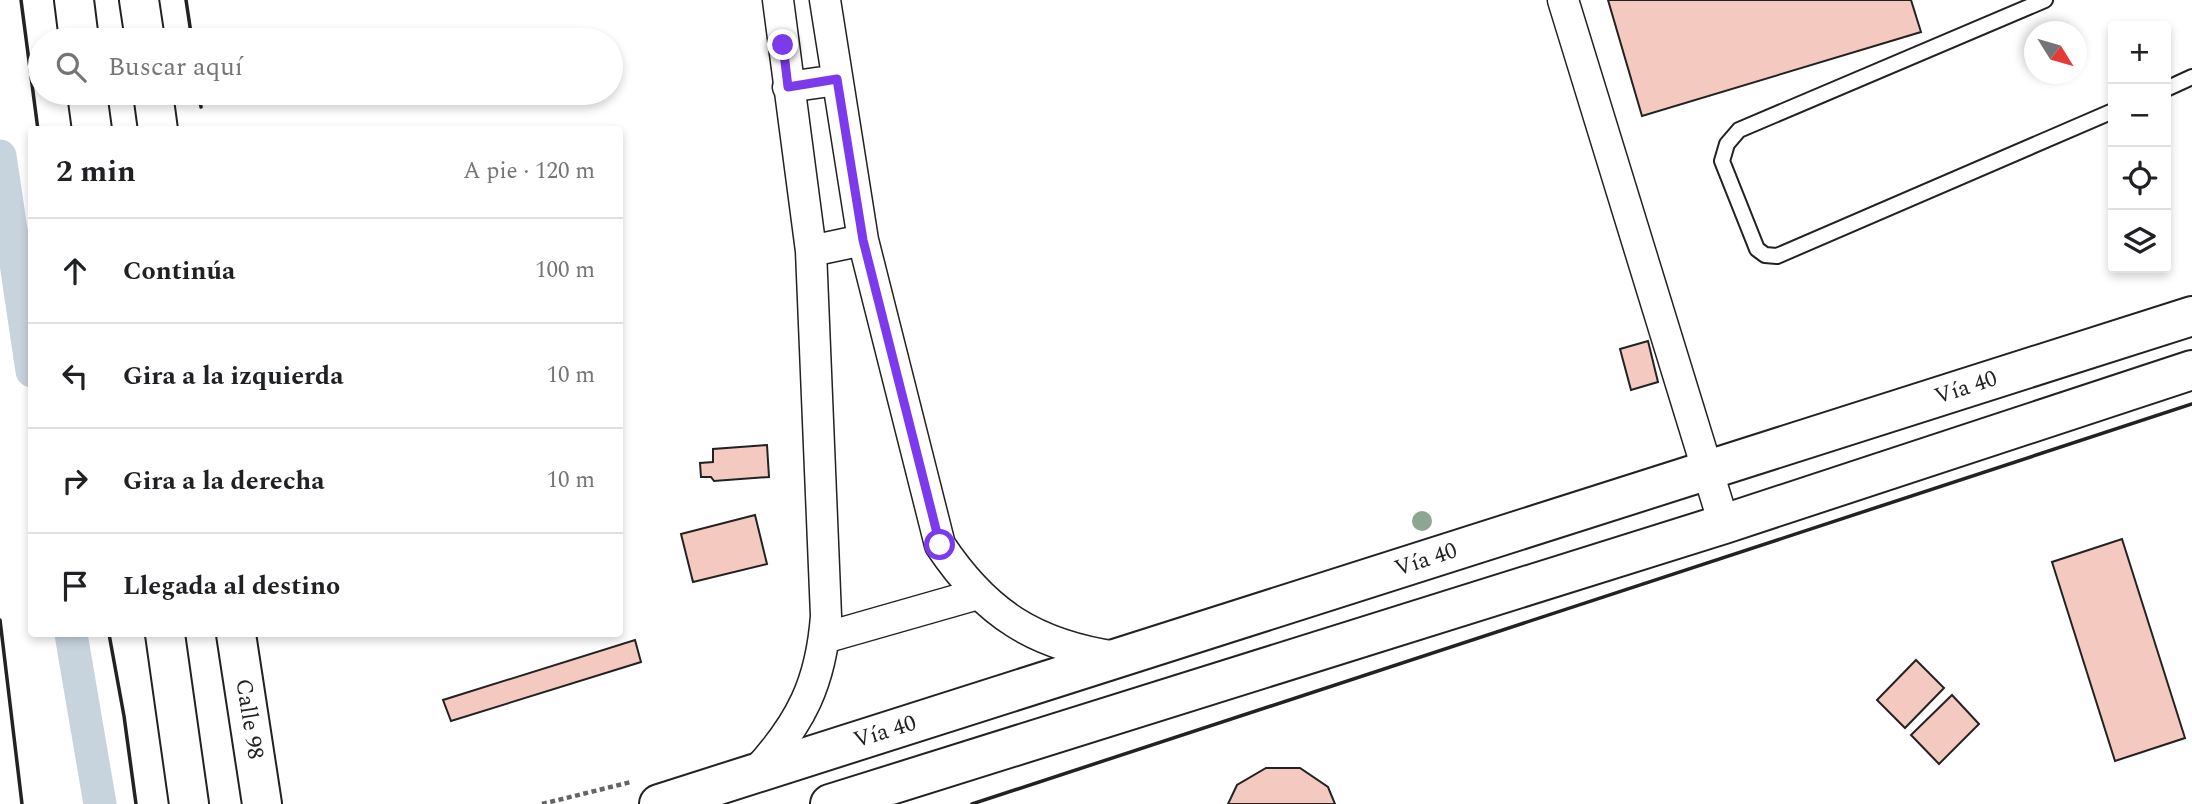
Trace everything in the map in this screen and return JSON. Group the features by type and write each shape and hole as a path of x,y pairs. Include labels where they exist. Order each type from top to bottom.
{"main road":[{"path":"74,0 78,28"},
{"path":"139,0 143,28"},
{"path":"89,105 91,126"},
{"path":"155,105 157,126"},
{"name":"Vía 40","path":"659,804 2192,316"},
{"path":"830,804 1724,524 2192,370"},
{"path":"165,637 189,804"},
{"name":"Calle 98","path":"236,637 262,804"}],"street":[{"path":"756,772 780,746 798,719 813,688 826,616 811,251 778,0"},
{"path":"825,0 863,240 940,545 957,571 978,594 1001,614 1028,631 1056,644 1086,653 1120,658"},
{"path":"1563,0 1724,524"},
{"path":"788,87 837,79"},
{"path":"811,251 863,240"},
{"path":"824,638 978,594"}],"lane":[{"path":"2045,0 2022,4 1739,130 1727,144 1723,161 1757,249 1765,255 1777,256 2108,113"},
{"path":"2171,87 2192,77"}],"building":[{"path":"1608,0 1911,0 1921,32 1642,116"},
{"path":"1648,341 1658,382 1631,390 1620,349"},
{"path":"767,445 769,477 714,481 711,477 701,477 700,463 713,462 713,449"},
{"path":"755,515 767,564 693,582 681,534"},
{"path":"2122,539 2185,738 2115,761 2052,562"},
{"path":"635,640 641,662 451,721 443,700"},
{"path":"1916,660 1944,688 1905,728 1877,700"},
{"path":"1952,695 1979,724 1939,764 1911,735"},
{"path":"1266,768 1300,768 1328,787 1335,804 1228,804 1237,785"}],"waterway":[{"path":"0,156 28,344"},
{"path":"72,637 100,804"}],"wall":[{"path":"21,0 28,54"},
{"path":"186,0 190,28"},
{"path":"35,105 37,126"},
{"path":"972,804 2192,404"},
{"path":"0,620 22,804"},
{"path":"110,637 136,804"}],"route":[{"path":"783,45 788,87 837,79 863,240 940,545"}]}
